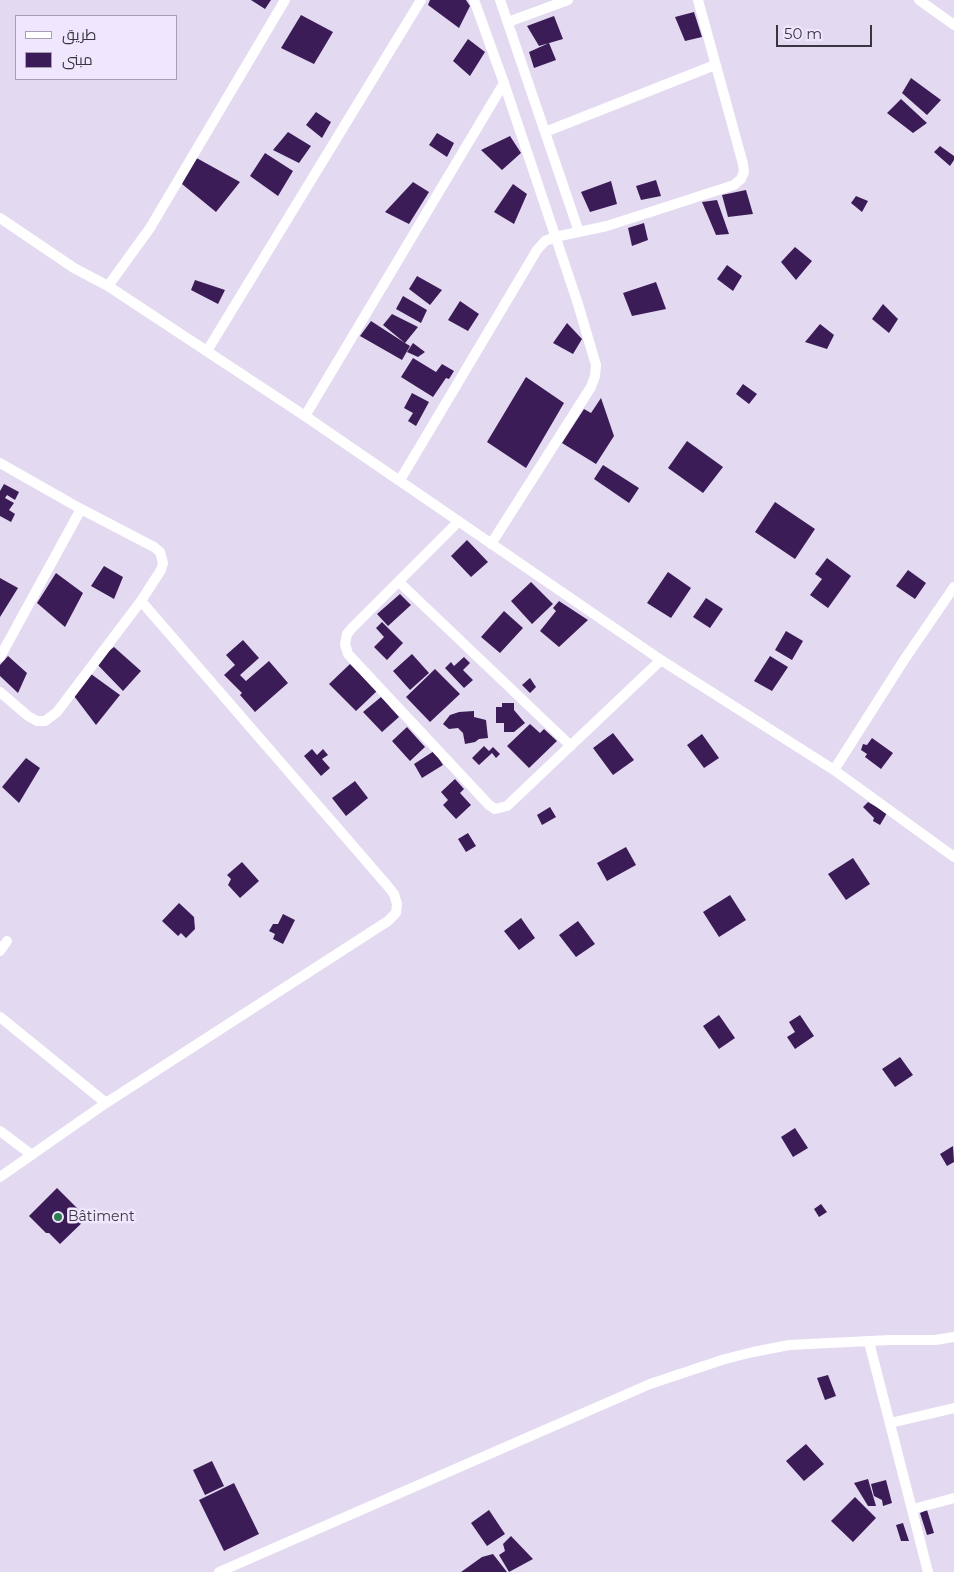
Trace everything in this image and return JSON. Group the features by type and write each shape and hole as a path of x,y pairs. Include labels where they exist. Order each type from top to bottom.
{"street":[{"path":"108,286 150,228 286,0"},
{"path":"207,351 421,0"},
{"path":"474,0 504,83 578,304 596,365 591,387 491,544"},
{"path":"500,0 546,132 578,232"},
{"path":"508,22 568,0"},
{"path":"400,480 538,250 546,241 555,237 607,226 734,185 741,180 744,172 743,164 698,0"},
{"path":"919,0 954,25"},
{"path":"546,132 715,65"},
{"path":"305,416 504,83"},
{"path":"0,218 74,268 108,286 305,416 661,660 834,770 954,857"},
{"path":"0,463 81,509 154,547 160,552 163,563 161,570 141,601 80,683 51,717 45,721 37,721 28,716 0,692"},
{"path":"0,656 81,509"},
{"path":"458,522 347,634 345,644 348,654 489,805 495,809 507,806 661,660"},
{"path":"400,582 571,746"},
{"path":"834,770 904,660 954,587"},
{"path":"0,1178 106,1103 388,921 396,913 397,904 394,894 386,884 141,601"},
{"path":"0,951 7,941"},
{"path":"0,1017 106,1103"},
{"path":"0,1131 32,1155"},
{"path":"219,1572 650,1384 753,1352 789,1345 890,1340 935,1340 954,1337"},
{"path":"869,1342 928,1572"},
{"path":"890,1424 954,1408"},
{"path":"913,1509 954,1498"}],"building":[{"path":"251,0 271,0 265,9"},
{"path":"430,0 466,0 470,6 459,28 428,5"},
{"path":"694,12 702,37 685,41 675,17"},
{"path":"301,15 333,32 314,64 281,48"},
{"path":"554,16 563,39 539,46 527,26"},
{"path":"468,39 485,52 470,76 453,61"},
{"path":"549,43 556,60 534,68 529,52"},
{"path":"911,78 941,100 927,115 902,93"},
{"path":"901,99 927,123 913,133 887,113"},
{"path":"316,112 331,122 322,138 306,125"},
{"path":"288,132 311,146 299,163 273,150"},
{"path":"437,133 454,143 447,157 429,145"},
{"path":"510,136 521,153 502,170 481,150"},
{"path":"940,146 954,156 950,166 934,152"},
{"path":"265,153 293,171 278,196 250,176"},
{"path":"193,156 240,182 216,212 182,184"},
{"path":"656,180 661,196 641,200 636,186"},
{"path":"611,181 617,204 590,212 581,192"},
{"path":"413,182 429,192 409,224 385,212"},
{"path":"513,184 527,194 514,224 494,212"},
{"path":"746,190 753,214 728,217 722,195"},
{"path":"856,196 868,201 862,212 851,203"},
{"path":"717,200 729,234 716,235 702,202"},
{"path":"644,223 648,240 632,246 628,228"},
{"path":"795,247 812,261 796,280 781,262"},
{"path":"727,265 742,276 733,291 717,279"},
{"path":"417,276 442,290 430,305 409,289"},
{"path":"195,280 225,290 218,304 191,290"},
{"path":"656,282 666,309 632,316 623,293"},
{"path":"403,296 427,310 421,323 396,309"},
{"path":"460,301 479,314 468,331 448,320"},
{"path":"883,304 898,319 889,333 872,319"},
{"path":"392,314 418,327 405,343 383,325"},
{"path":"371,321 410,346 402,360 360,336"},
{"path":"567,323 582,339 573,354 553,343"},
{"path":"820,324 834,335 827,349 805,342"},
{"path":"413,343 425,352 418,357 407,352"},
{"path":"413,358 436,372 442,364 454,371 449,379 446,378 433,397 401,377"},
{"path":"526,377 564,403 526,468 487,442"},
{"path":"743,384 757,394 749,404 736,394"},
{"path":"412,393 429,402 416,426 408,421 413,413 404,408"},
{"path":"601,398 614,436 596,464 562,443 584,409 591,413"},
{"path":"687,441 723,467 703,493 668,468"},
{"path":"603,465 639,488 629,503 594,479"},
{"path":"4,484 19,492 15,500 7,495 5,498 14,503 9,510 15,514 11,522 0,516 0,491"},
{"path":"775,502 815,529 795,559 755,532"},
{"path":"467,540 488,562 471,577 451,556"},
{"path":"827,558 851,576 828,608 810,595 822,579 815,574"},
{"path":"104,566 123,577 114,599 91,586"},
{"path":"908,570 926,583 915,599 896,586"},
{"path":"668,572 691,588 671,618 647,603"},
{"path":"56,573 83,593 65,627 37,603"},
{"path":"0,578 18,588 0,617"},
{"path":"531,582 553,604 532,624 511,601"},
{"path":"400,594 411,605 388,626 377,614"},
{"path":"706,598 723,609 710,628 693,617"},
{"path":"559,601 588,620 559,647 540,631 556,611 553,608"},
{"path":"504,611 523,628 500,653 481,637"},
{"path":"382,622 403,643 387,660 374,647 384,637 376,628"},
{"path":"786,631 803,641 792,660 775,650"},
{"path":"243,640 259,658 240,675 246,681 269,661 288,683 255,712 240,695 242,693 224,675 235,665 226,655"},
{"path":"114,647 141,671 123,691 95,662"},
{"path":"412,654 429,673 410,690 393,671"},
{"path":"8,656 27,673 18,693 0,676 0,665"},
{"path":"770,656 788,667 772,691 754,681"},
{"path":"464,657 470,663 463,670 473,680 464,688 445,668 451,662 454,666"},
{"path":"350,664 377,691 356,711 329,684"},
{"path":"435,669 460,694 430,722 406,697"},
{"path":"91,674 120,695 96,725 74,696"},
{"path":"530,678 536,687 530,693 522,685"},
{"path":"381,697 399,717 382,732 363,712"},
{"path":"502,703 514,703 514,710 525,723 514,732 504,732 504,723 496,723 496,707 502,707"},
{"path":"474,711 474,717 486,720 488,738 465,744 463,733 458,728 449,729 443,724 450,715"},
{"path":"530,724 540,733 544,729 557,741 529,768 507,746"},
{"path":"407,727 425,747 410,761 392,741"},
{"path":"613,733 634,760 613,775 593,748"},
{"path":"702,734 719,758 704,768 687,745"},
{"path":"872,738 893,753 881,769 865,757 867,754 861,750 863,744 867,745"},
{"path":"484,746 489,751 493,747 500,754 496,758 492,753 479,765 472,758"},
{"path":"312,749 317,755 323,749 328,755 322,759 330,768 321,776 304,756"},
{"path":"434,751 443,765 422,778 414,764"},
{"path":"26,758 40,768 19,803 2,787"},
{"path":"455,779 464,789 460,793 471,805 456,819 443,805 448,800 441,792"},
{"path":"355,781 368,798 346,816 332,798"},
{"path":"868,802 887,813 880,825 873,821 874,818 863,807"},
{"path":"550,807 556,817 542,825 537,815"},
{"path":"468,833 476,846 466,852 458,839"},
{"path":"626,847 636,865 607,881 597,863"},
{"path":"853,858 870,884 846,900 828,874"},
{"path":"242,862 259,881 240,898 228,885 231,879 227,875"},
{"path":"730,895 746,920 719,937 703,912"},
{"path":"179,903 194,917 195,929 186,938 181,933 178,936 162,921"},
{"path":"283,914 295,920 283,944 273,939 275,934 269,931 273,924 278,924"},
{"path":"521,918 535,938 519,950 504,931"},
{"path":"578,921 595,944 576,957 559,935"},
{"path":"719,1015 735,1038 719,1049 703,1026"},
{"path":"800,1015 814,1036 795,1049 787,1037 795,1032 789,1022"},
{"path":"900,1057 913,1075 895,1087 882,1069"},
{"path":"795,1128 808,1148 793,1157 781,1137"},
{"path":"953,1146 954,1162 947,1166 940,1154"},
{"name":"Bâtiment","path":"57,1188 87,1218 60,1244 29,1216"},
{"path":"821,1204 827,1212 819,1217 814,1209"},
{"path":"828,1375 836,1396 825,1400 817,1378"},
{"path":"806,1444 824,1464 804,1481 786,1461"},
{"path":"212,1461 224,1486 205,1495 193,1470"},
{"path":"868,1479 876,1506 868,1506 854,1483"},
{"path":"886,1480 892,1503 883,1506 882,1500 874,1496 871,1484"},
{"path":"234,1483 259,1534 224,1551 199,1500"},
{"path":"855,1497 876,1518 853,1542 831,1521"},
{"path":"489,1510 505,1534 487,1546 471,1523"},
{"path":"927,1510 934,1533 927,1535 920,1513"},
{"path":"903,1523 909,1541 901,1541 896,1525"},
{"path":"511,1536 533,1559 509,1572 499,1555 505,1551 503,1544"},
{"path":"493,1554 507,1572 461,1572 482,1557"}],"place":[{"name":"Bâtiment","path":"58,1217"}]}
